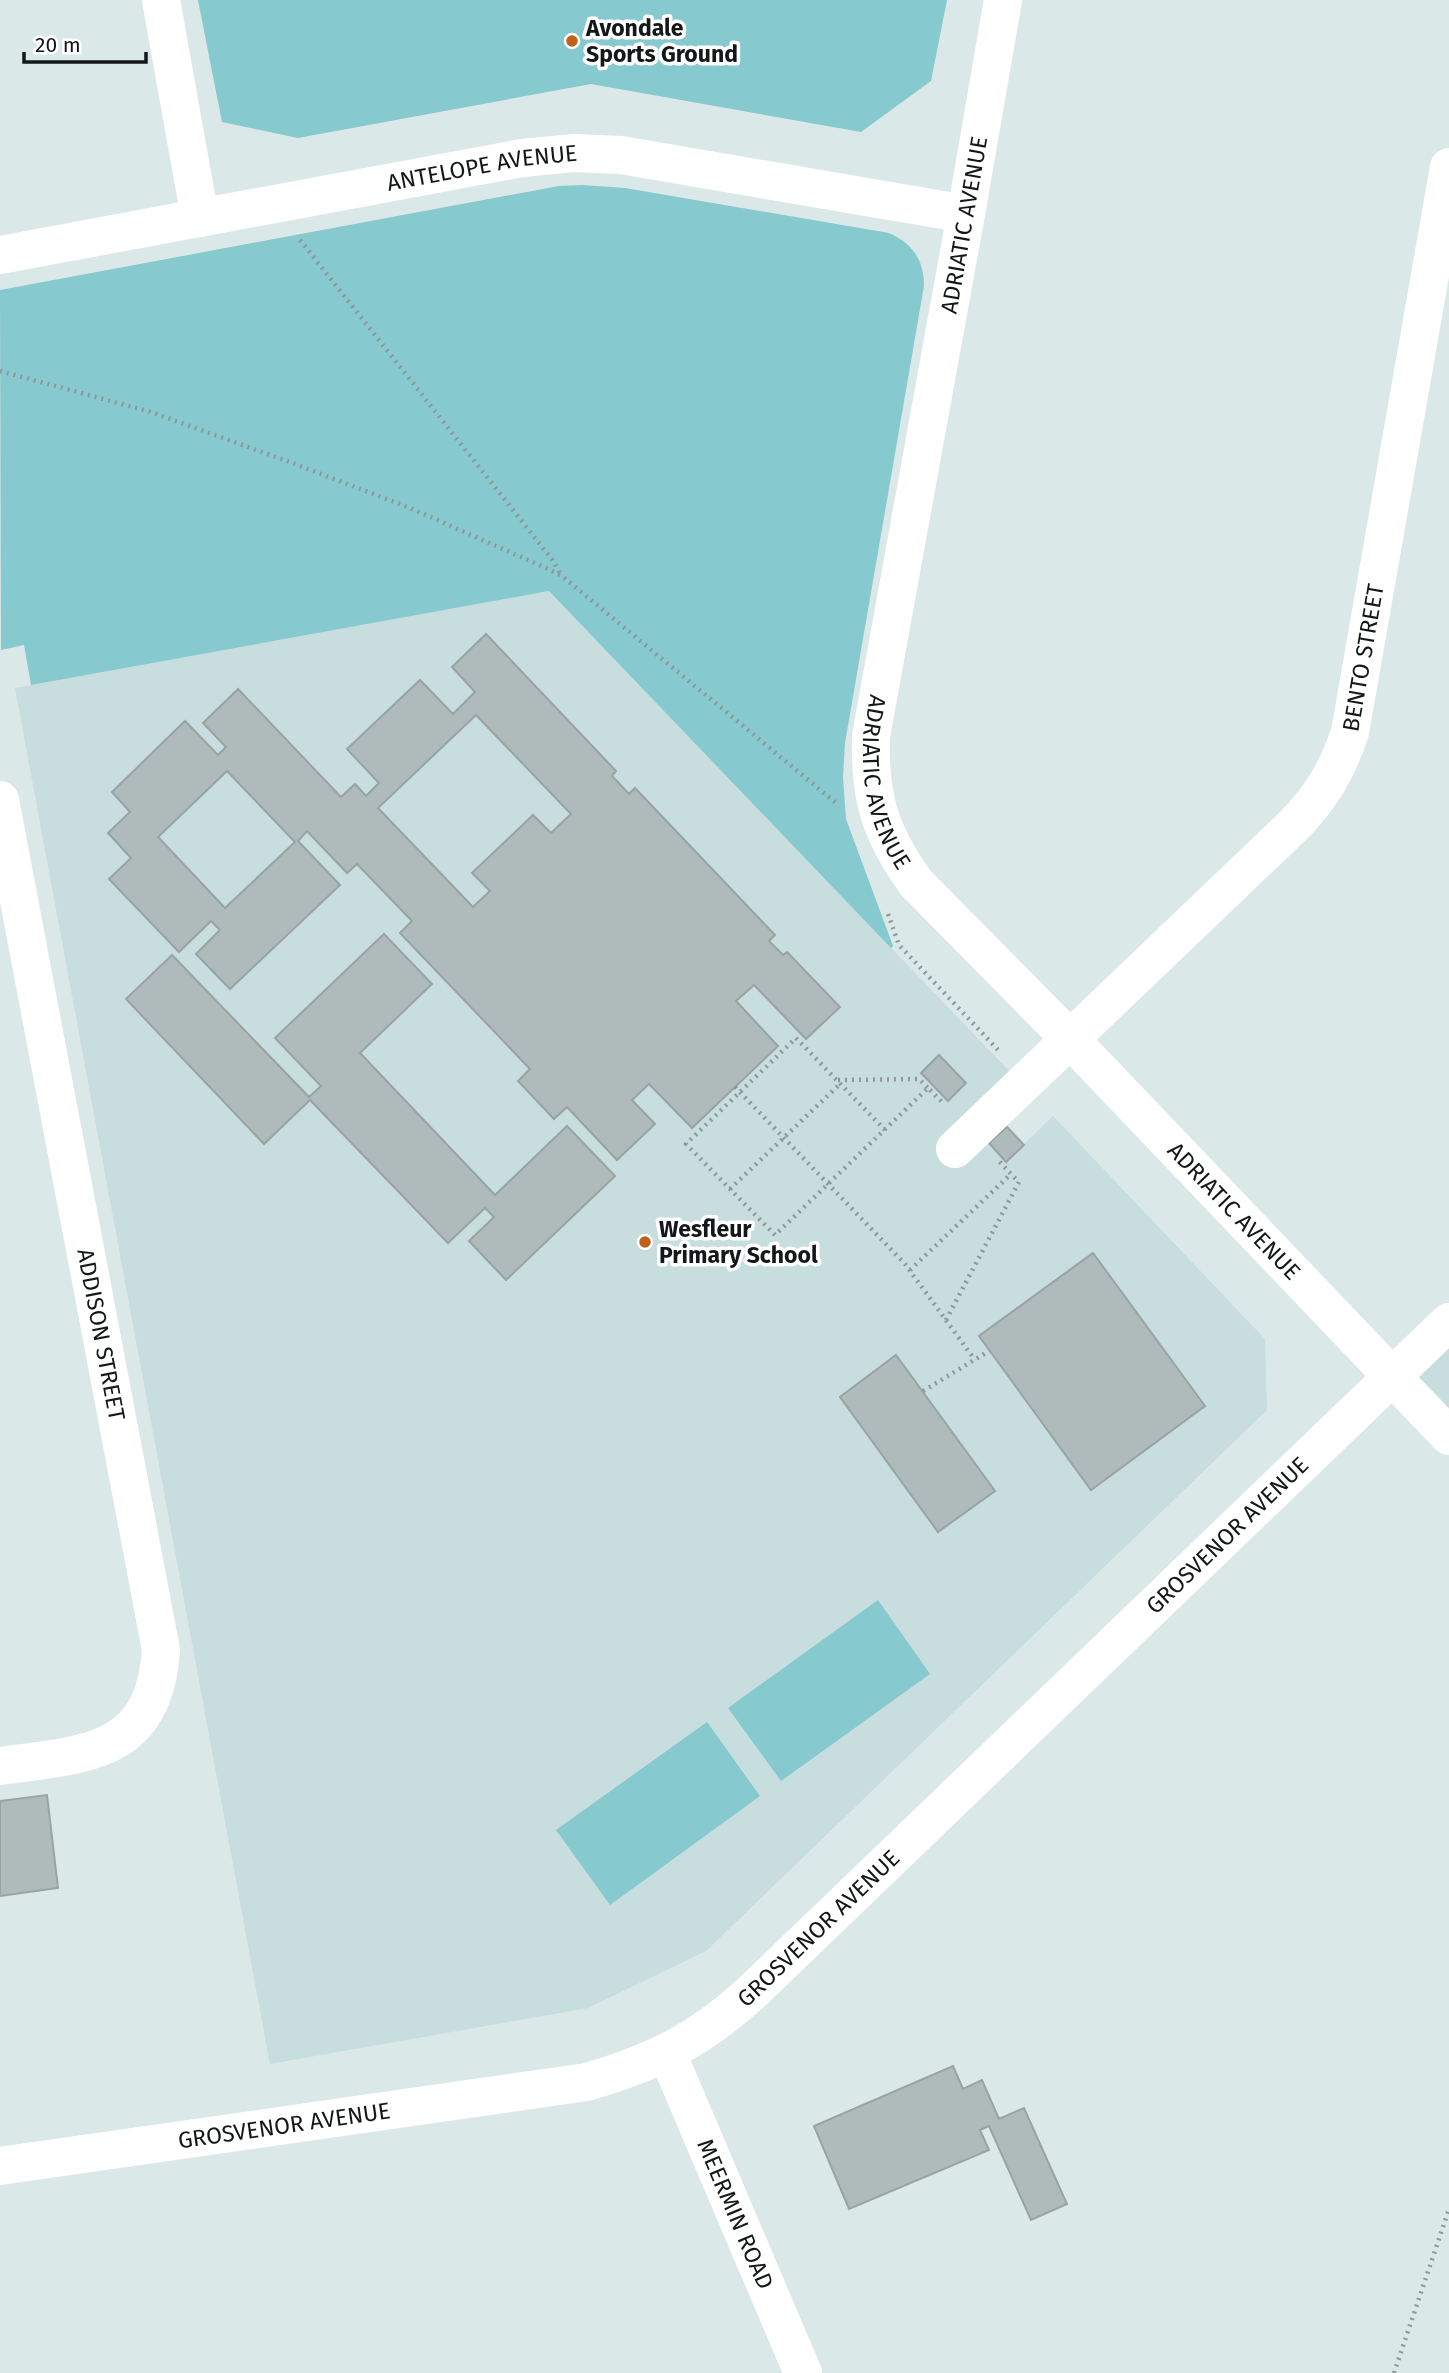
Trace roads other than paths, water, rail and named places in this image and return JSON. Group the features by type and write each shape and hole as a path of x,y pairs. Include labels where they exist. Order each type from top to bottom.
{"street":[{"path":"161,0 200,218"},
{"name":"ADRIATIC AVENUE","path":"1003,0 871,736 873,791 880,818 897,856 916,883 1070,1039 1449,1436"},
{"name":"ANTELOPE AVENUE","path":"0,255 522,158 574,153 621,155 966,214"},
{"name":"BENTO STREET","path":"964,1141 1294,825 1321,794 1341,758 1350,732 1449,167"},
{"name":"ADDISON STREET","path":"0,800 161,1650 160,1673 153,1696 126,1733 107,1745 86,1753 0,1766"},
{"name":"GROSVENOR AVENUE","path":"0,2166 587,2082 628,2070 667,2053 708,2029 751,1993 1449,1322"},
{"name":"MEERMIN ROAD","path":"667,2053 803,2373"}],"place":[{"name":"Avondale Sports Ground","path":"572,41"},
{"name":"Wesfleur Primary School","path":"645,1242"}]}
